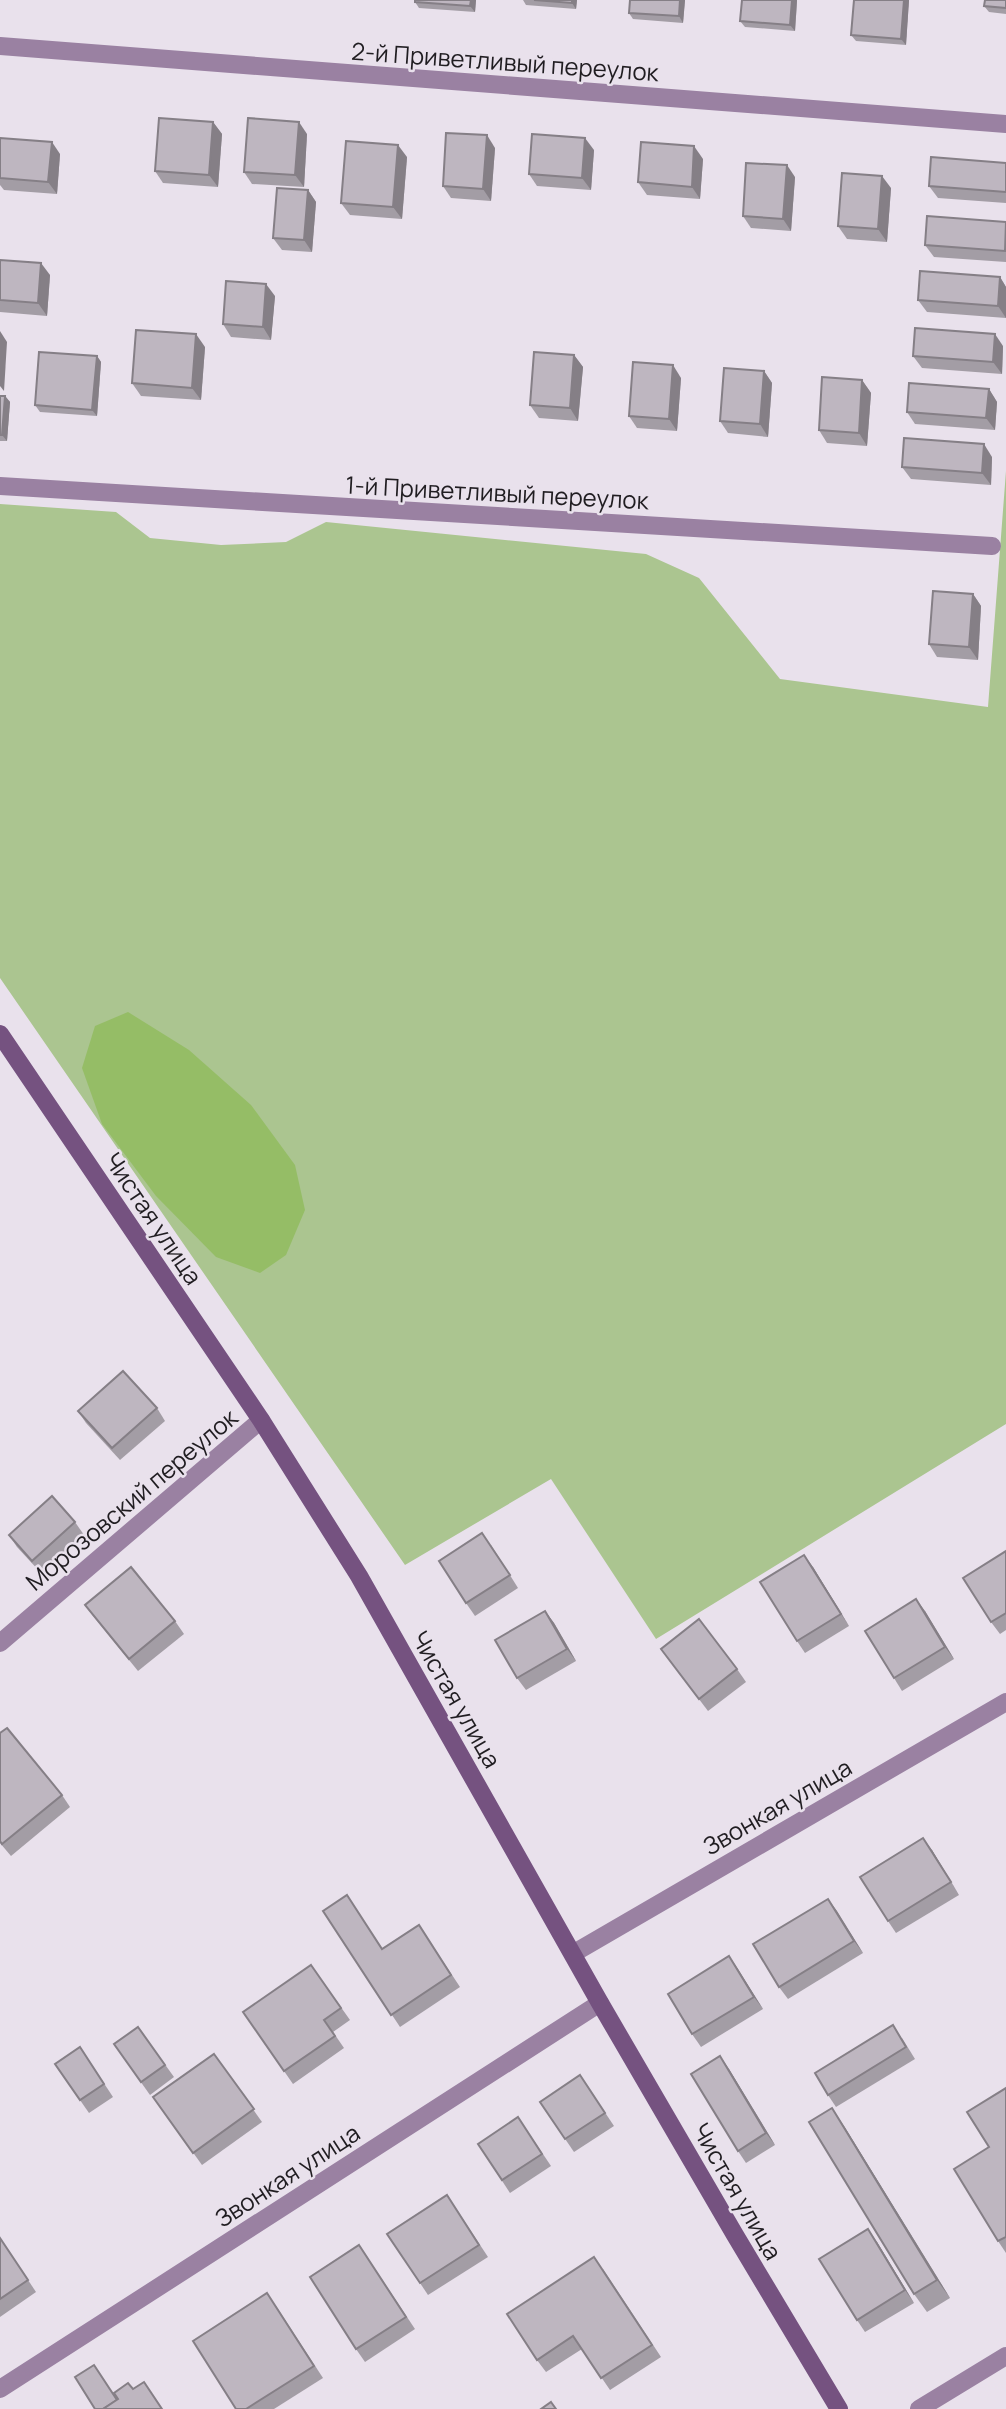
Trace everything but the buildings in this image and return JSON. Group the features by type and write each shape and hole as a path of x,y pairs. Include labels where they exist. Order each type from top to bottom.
{"street":[{"name":"2-й Приветливый переулок","path":"0,46 1006,124"},
{"name":"1-й Приветливый переулок","path":"0,486 992,546"},
{"name":"Чистая улица","path":"0,1034 261,1420 359,1576 600,2003 839,2409"},
{"name":"Морозовский переулок","path":"0,1643 261,1420"},
{"name":"Звонкая улица","path":"574,1953 1006,1702"},
{"name":"Звонкая улица","path":"0,2389 600,2003"},
{"path":"919,2409 1006,2356"}],"green space":[{"path":"1006,471 1006,1424 656,1639 551,1479 405,1565 0,978 0,504 116,512 150,538 221,545 286,542 326,522 646,554 699,578 780,679 988,707"},
{"path":"128,1012 189,1050 251,1105 295,1165 305,1210 286,1255 260,1273 216,1257 156,1196 102,1124 82,1068 95,1026"}]}
